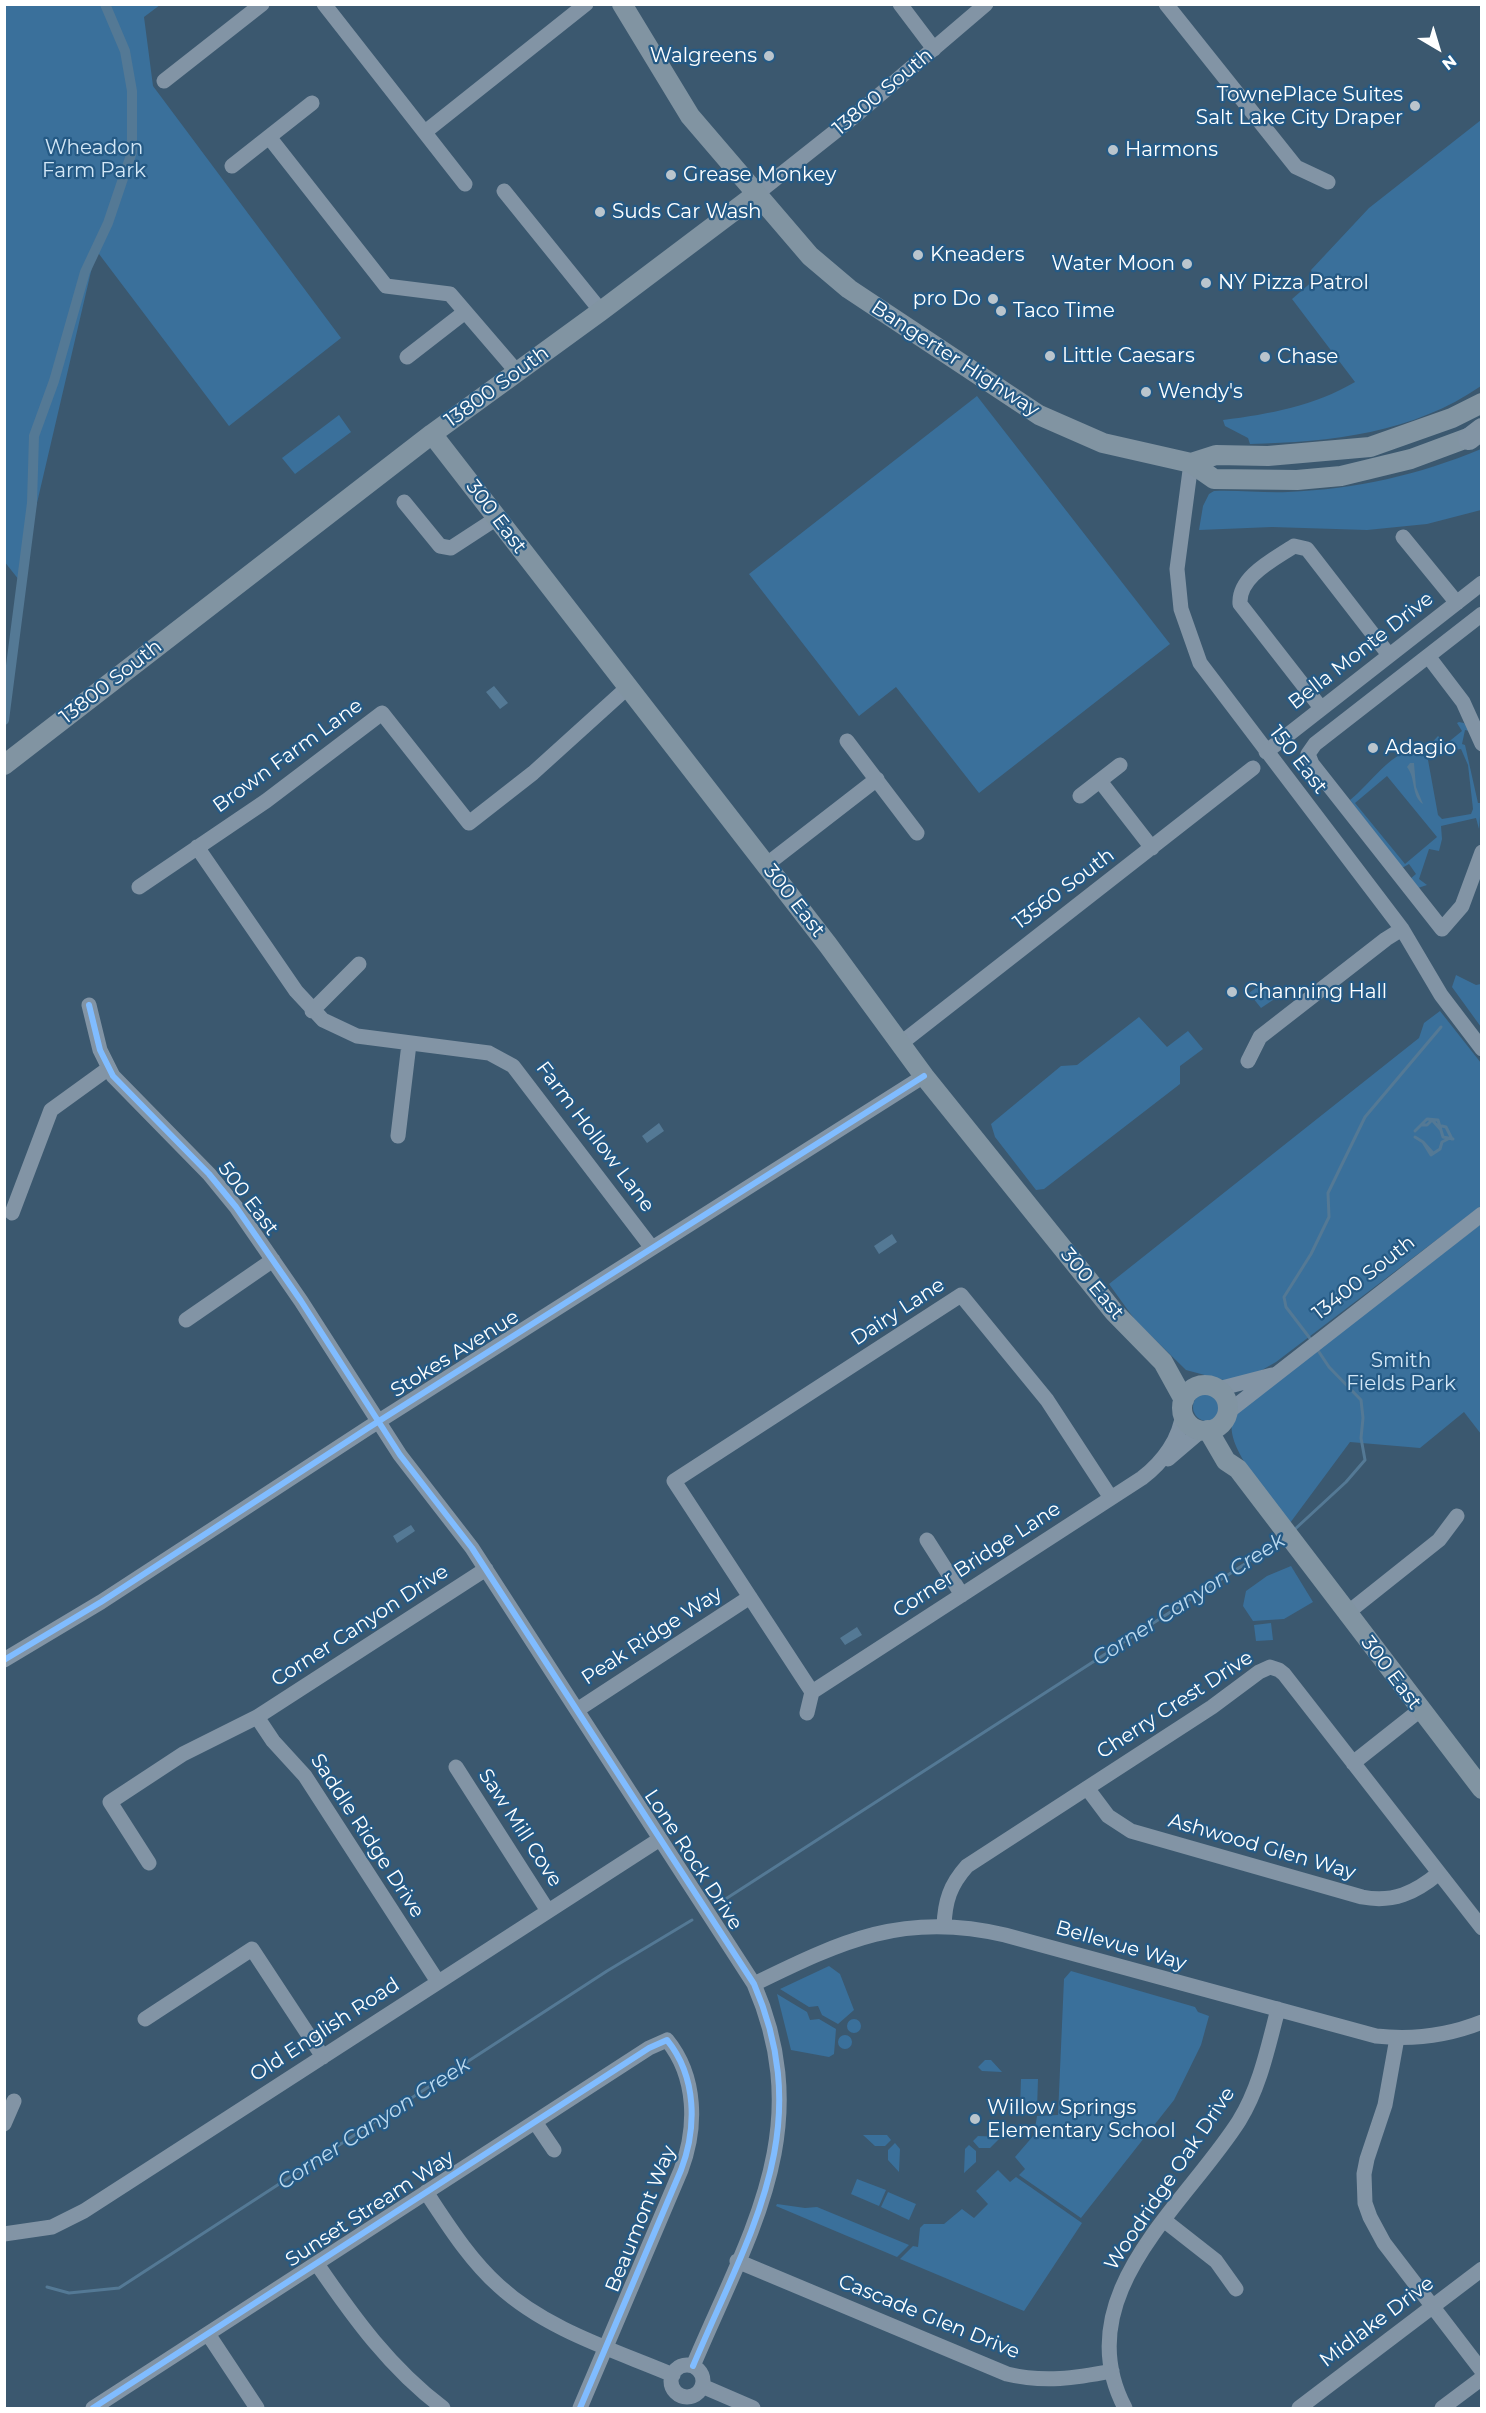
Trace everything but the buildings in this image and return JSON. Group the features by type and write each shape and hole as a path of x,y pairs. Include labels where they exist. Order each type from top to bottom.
{"main road":[{"name":"Bangerter Highway","path":"622,4 690,116 755,195 810,256 849,289 1039,415 1103,443 1191,463 1214,479 1297,480 1381,468 1477,433"},
{"name":"13800 South","path":"4,765 432,434 755,195"},
{"name":"Bangerter Highway","path":"1191,463 1216,455 1268,456 1370,447 1442,422 1482,403"},
{"name":"300 East","path":"432,434 766,865 924,1076 1114,1312 1163,1362 1210,1387"},
{"name":"300 East","path":"1163,1362 1184,1406"},
{"path":"1210,1387 1226,1399 1226,1416 1217,1427 1205,1430 1190,1424 1184,1406 1191,1390 1210,1387"},
{"name":"300 East","path":"1226,1416 1227,1434 1237,1454 1238,1469"},
{"name":"300 East","path":"1205,1430 1226,1461 1238,1469 1420,1710 1478,1779"}],"street":[{"path":"164,81 262,4"},
{"path":"324,4 465,184"},
{"path":"425,132 586,4"},
{"path":"900,4 934,49"},
{"name":"13800 South","path":"755,195 856,116 986,4"},
{"path":"1166,4 1296,167 1328,182"},
{"path":"232,166 312,103"},
{"path":"268,137 386,286 450,294 517,372"},
{"path":"504,191 601,311"},
{"path":"407,357 465,312"},
{"name":"150 East","path":"1191,463 1177,569 1179,601 1186,630 1207,675 1402,929 1441,994 1482,1048"},
{"path":"404,502 440,546 451,548 497,519"},
{"path":"1404,537 1456,603"},
{"path":"1321,708 1240,604 1239,592 1245,582 1294,546 1306,549 1389,655"},
{"name":"Bella Monte Drive","path":"1266,752 1482,584"},
{"path":"1482,614 1315,744 1308,754 1312,764 1426,912 1442,929 1462,906 1482,852"},
{"path":"1428,656 1463,702 1482,744"},
{"name":"Brown Farm Lane","path":"139,887 292,782 382,713 469,823 533,773 627,688"},
{"path":"847,741 917,833"},
{"path":"1080,796 1120,765"},
{"name":"13560 South","path":"900,1044 1253,768"},
{"path":"766,865 876,779"},
{"path":"1100,781 1152,848"},
{"name":"Farm Hollow Lane","path":"198,847 296,992 312,1011 345,1033 409,1044 489,1053 513,1066 652,1248"},
{"path":"1248,1060 1260,1037 1402,929"},
{"path":"312,1011 359,964"},
{"name":"500 East","path":"89,1005 96,1040 108,1068 124,1090 209,1174 273,1260 379,1422"},
{"path":"398,1136 409,1044"},
{"path":"12,1213 51,1110 108,1068"},
{"name":"Stokes Avenue","path":"4,1660 101,1602 379,1422 924,1076"},
{"name":"13400 South","path":"1226,1416 1272,1375 1482,1214"},
{"path":"186,1320 273,1260"},
{"name":"Dairy Lane","path":"750,1597 674,1481 961,1295 1047,1400 1111,1498"},
{"name":"13400 South","path":"1210,1387 1239,1385 1257,1377 1272,1375"},
{"name":"Corner Bridge Lane","path":"1162,1461 1164,1453 1178,1435 1184,1406"},
{"name":"Lone Rock Drive","path":"379,1422 400,1455 459,1528 754,1984 775,2048 780,2099 773,2169 693,2366"},
{"name":"Corner Bridge Lane","path":"812,1692 1142,1478 1162,1461 1170,1459 1205,1430"},
{"path":"1346,1614 1439,1540 1457,1516"},
{"path":"927,1540 962,1595"},
{"name":"Corner Canyon Drive","path":"149,1863 110,1802 183,1754 257,1717 486,1569"},
{"path":"750,1597 812,1692 807,1713"},
{"name":"Peak Ridge Way","path":"577,1710 750,1597"},
{"name":"Cherry Crest Drive","path":"944,1926 946,1898 954,1882 967,1866 1212,1707 1259,1672 1270,1667 1282,1672 1482,1928"},
{"path":"1353,1763 1420,1710"},
{"name":"Saddle Ridge Drive","path":"257,1717 273,1741 305,1776 438,1982"},
{"name":"Saw Mill Cove","path":"456,1767 548,1911"},
{"name":"Ashwood Glen Way","path":"1087,1788 1108,1816 1131,1831 1362,1897 1379,1899 1405,1896 1439,1873"},
{"name":"Old English Road","path":"4,2234 40,2230 74,2217 660,1839"},
{"name":"Bellevue Way","path":"754,1984 850,1940 902,1928 944,1926 1005,1935 1195,1989 1218,1992 1365,2033 1397,2038 1439,2035 1482,2022"},
{"path":"145,2019 252,1949 323,2057"},
{"name":"Woodridge Oak Drive","path":"1125,2409 1112,2371 1111,2324 1120,2290 1136,2259 1228,2137 1249,2103 1278,2009"},
{"path":"1397,2038 1390,2084 1365,2167 1365,2203 1376,2231 1482,2371"},
{"name":"Sunset Stream Way","path":"93,2409 648,2048 667,2040"},
{"name":"Beaumont Way","path":"580,2409 689,2146 690,2093 679,2057 667,2040"},
{"path":"4,2124 14,2101"},
{"path":"535,2122 554,2150"},
{"path":"426,2192 462,2245 499,2286 543,2318 673,2375"},
{"path":"1165,2221 1216,2261 1236,2289"},
{"name":"Cascade Glen Drive","path":"737,2261 1007,2374 1046,2380 1112,2371"},
{"path":"317,2264 379,2350 411,2382 443,2409"},
{"name":"Midlake Drive","path":"1299,2409 1482,2269"},
{"path":"208,2334 257,2409"},
{"path":"682,2366 693,2366 702,2375 702,2386 693,2396 677,2402 672,2386 673,2375 682,2366"},
{"path":"1442,2409 1482,2378"},
{"path":"702,2386 753,2409"}],"green space":[{"name":"Wheadon Farm Park","path":"5,4 160,5 144,17 153,86 341,338 229,426 96,250 19,580 4,561"},
{"path":"1481,120 1481,386 1428,415 1370,432 1341,437 1250,444 1248,438 1225,426 1223,420 1291,408 1324,397 1355,382 1292,299 1314,280 1311,270 1369,208"},
{"path":"977,396 1170,644 979,793 896,687 859,716 749,574"},
{"path":"339,415 351,432 295,474 282,458"},
{"path":"1481,449 1481,510 1427,524 1367,530 1272,527 1199,530 1203,506 1209,494 1214,491 1288,492 1338,488 1411,473"},
{"path":"1457,723 1464,723 1470,731 1465,730 1462,744 1465,745 1478,803 1481,803 1479,829 1476,818 1441,826 1442,839 1439,851 1429,849 1419,879 1427,885 1418,888 1410,879 1416,874 1409,864 1402,868 1350,800 1394,758 1404,752 1426,749 1438,736 1446,744 1462,731","holes":["1461,749 1468,765 1473,809 1471,814 1442,819 1438,815 1428,760 1430,754","1387,776 1437,837 1405,864 1355,803"]},
{"path":"1456,975 1476,985 1481,984 1481,1027 1452,987"},
{"path":"1261,984 1273,1000 1261,1008 1249,993"},
{"path":"1440,1011 1481,1063 1481,1206 1276,1362 1255,1374 1227,1381 1186,1370 1135,1320 1109,1284 1419,1038 1424,1023"},
{"path":"1139,1017 1167,1047 1188,1031 1203,1049 1180,1066 1180,1084 1044,1189 1036,1190 995,1137 991,1124 1061,1066 1077,1065"},
{"name":"Smith Fields Park","path":"1481,1224 1481,1434 1464,1412 1420,1448 1350,1442 1290,1523 1253,1475 1237,1447 1232,1435 1232,1424 1237,1411"},
{"path":"1207,1393 1217,1397 1221,1407 1217,1417 1207,1421 1197,1417 1193,1407 1197,1397"},
{"path":"1291,1566 1313,1602 1284,1619 1253,1621 1243,1606 1246,1591 1267,1576"},
{"path":"1271,1623 1273,1640 1256,1641 1254,1625"},
{"path":"829,1966 840,1974 854,2010 838,2024 822,2015 818,2006 809,2007 780,1989"},
{"path":"1071,1971 1195,2007 1198,2012 1209,2016 1201,2045 1174,2100 1081,2218 1019,2175 1025,2169 1015,2157 1034,2135 1037,2116 1058,2115 1064,1979"},
{"path":"777,1994 807,2012 810,2020 819,2019 836,2029 834,2054 829,2057 791,2050"},
{"path":"851,2019 857,2019 861,2026 857,2033 851,2033 847,2029 847,2023"},
{"path":"842,2035 848,2035 852,2042 848,2049 842,2049 838,2045 838,2039"},
{"path":"985,2060 991,2060 1002,2072 982,2071 978,2067"},
{"path":"1021,2079 1038,2079 1037,2110 1020,2109"},
{"path":"863,2135 887,2135 891,2140 885,2146 875,2146"},
{"path":"978,2136 1001,2137 990,2148 979,2148 973,2141"},
{"path":"895,2143 900,2149 899,2172 888,2160 888,2150"},
{"path":"969,2145 976,2151 976,2162 964,2173 965,2149"},
{"path":"998,2170 1010,2182 1016,2177 1082,2223 1024,2311 900,2259 913,2246 918,2247 920,2228 924,2224 944,2224 962,2209 974,2218 988,2204 976,2191"},
{"path":"857,2179 886,2190 879,2206 851,2194"},
{"path":"888,2192 916,2204 909,2220 881,2207"},
{"path":"777,2204 805,2208 817,2207 909,2245 897,2257 776,2206"}],"shaded area":[{"path":"494,686 508,703 500,709 486,692"},
{"path":"1410,763 1414,763 1416,787 1423,804 1415,792 1412,776 1407,767"},
{"path":"659,1123 664,1131 647,1143 642,1136"},
{"path":"892,1234 897,1242 879,1254 874,1246"},
{"path":"411,1525 415,1531 397,1543 393,1536"},
{"path":"857,1627 862,1635 845,1645 840,1638"}],"waterway":[{"path":"4,720 32,503 34,436 54,381 85,272 108,223 132,152 132,91 125,51 105,4"},
{"name":"Corner Canyon Creek","path":"1312,1341 1286,1307 1284,1297 1311,1254 1329,1217 1328,1193 1365,1117 1441,1027"},
{"path":"1415,1131 1427,1119 1438,1120 1443,1137 1453,1139"},
{"path":"1422,1125 1427,1125 1432,1120"},
{"path":"1433,1121 1441,1130"},
{"path":"1442,1126 1446,1127 1452,1139"},
{"path":"1415,1137 1423,1142 1431,1155 1440,1149 1442,1142 1448,1139"},
{"path":"1423,1142 1433,1153"},
{"name":"Corner Canyon Creek","path":"1294,1530 1346,1482 1365,1460 1361,1438 1363,1418 1361,1400 1329,1367 1317,1349"},
{"name":"Corner Canyon Creek","path":"724,1900 1282,1540"},
{"name":"Corner Canyon Creek","path":"47,2287 69,2293 119,2288 607,1971 692,1920"}],"cycle path":[{"path":"89,1005 100,1050 113,1076 209,1174 236,1207 301,1301 400,1455 472,1548 754,1984 772,2037 779,2087 777,2134 768,2180 754,2225 693,2366"},
{"path":"4,1660 101,1602 368,1428 924,1076"},
{"path":"93,2408 649,2048 667,2040 677,2054 689,2086 692,2120 686,2154 580,2408"}],"place":[{"name":"Walgreens","path":"769,56"},
{"name":"TownePlace Suites Salt Lake City Draper","path":"1415,106"},
{"name":"Harmons","path":"1113,150"},
{"name":"Grease Monkey","path":"671,175"},
{"name":"Suds Car Wash","path":"600,212"},
{"name":"Kneaders","path":"918,255"},
{"name":"Water Moon","path":"1187,264"},
{"name":"NY Pizza Patrol","path":"1206,283"},
{"name":"pro Do","path":"993,299"},
{"name":"Taco Time","path":"1001,311"},
{"name":"Little Caesars","path":"1050,356"},
{"name":"Chase","path":"1265,357"},
{"name":"Wendy's","path":"1146,392"},
{"name":"Adagio","path":"1373,748"},
{"name":"Channing Hall","path":"1232,992"},
{"name":"Willow Springs Elementary School","path":"975,2119"}]}
